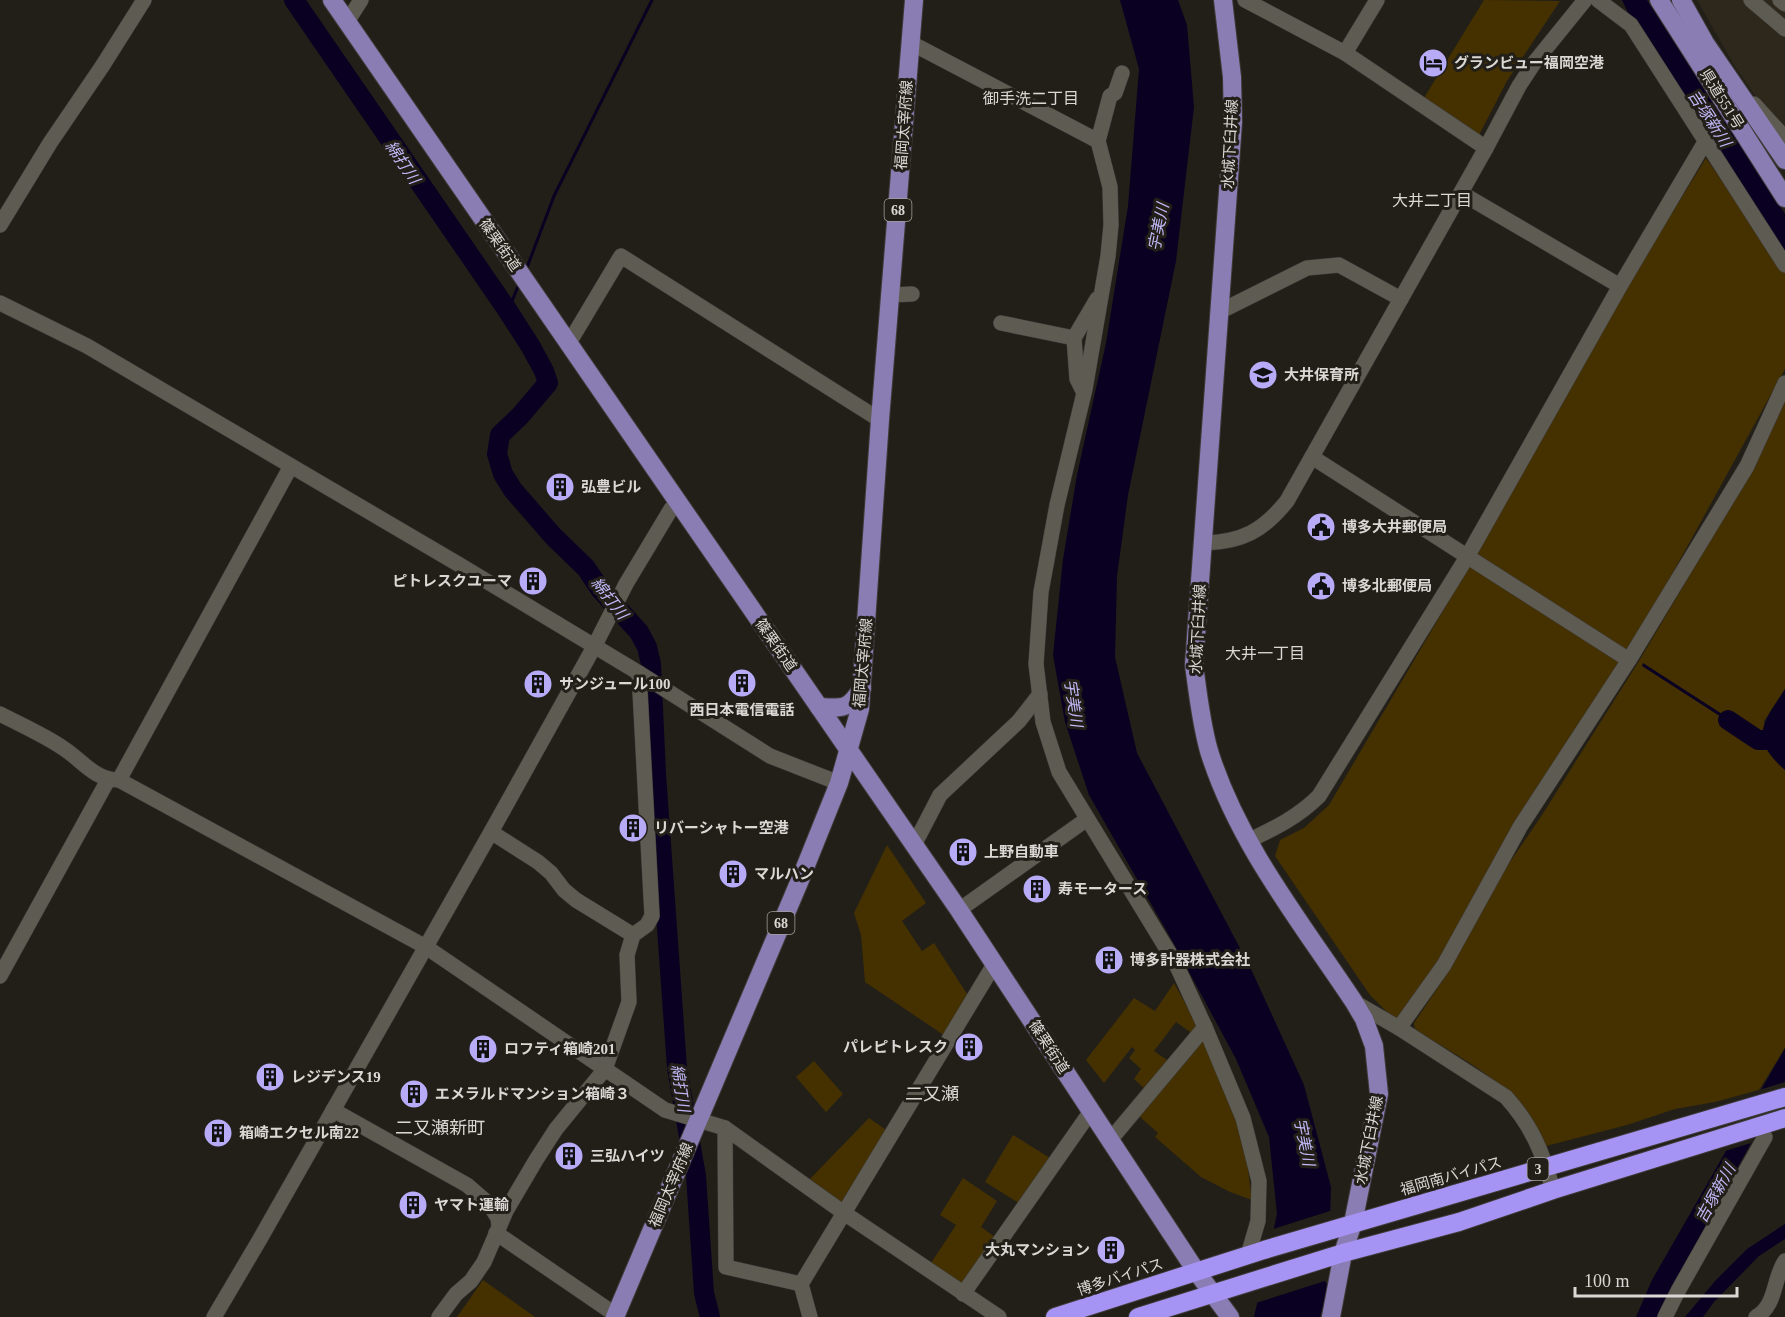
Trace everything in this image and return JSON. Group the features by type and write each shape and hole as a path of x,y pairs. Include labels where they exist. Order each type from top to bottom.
{"highway":[{"name":"福岡南バイパス","path":"1196,1271 1785,1097"},
{"name":"3","path":"1138,1317 1339,1255 1459,1222 1553,1190 1728,1137 1774,1126"},
{"name":"博多バイパス","path":"1055,1317 1196,1271"}],"main road":[{"name":"篠栗街道","path":"332,0 959,910 1196,1271 1230,1317"},
{"name":"福岡太宰府線","path":"616,1316 686,1150 704,1121 710,1094 838,783 860,708 880,420 914,0"},
{"name":"水城下臼井線","path":"1223,0 1232,77 1233,122 1194,665 1200,714 1209,752 1248,841 1266,872 1354,1002 1364,1019 1374,1046 1379,1094 1353,1223 1339,1255 1331,1317"},
{"name":"県道551号","path":"1659,0 1785,198"},
{"path":"1682,0 1705,43 1785,160"},
{"path":"819,707 847,705 853,702 862,688"}],"street":[{"path":"0,225 50,143 144,0"},
{"path":"347,22 361,0"},
{"path":"1245,0 1345,53 1486,148"},
{"path":"1345,53 1377,0"},
{"path":"1598,0 1631,25 1785,265"},
{"path":"1751,0 1785,28"},
{"path":"1780,0 1785,4"},
{"path":"1204,543 1236,539 1261,528 1272,520 1287,501 1519,86 1576,3"},
{"path":"911,43 1098,141"},
{"path":"1122,73 1115,93 1110,96 1098,141 1110,186 1111,225 1084,393 1057,505 1041,592 1036,664 1043,722 1059,772 1176,964 1243,1118 1258,1181 1256,1252"},
{"path":"1732,84 1759,108 1785,138"},
{"path":"1248,841 1284,824 1318,796 1467,557 1620,286 1705,142"},
{"path":"1461,193 1620,286"},
{"path":"569,343 621,256 880,420"},
{"path":"1219,312 1307,268 1339,265 1401,299"},
{"path":"1084,393 1077,379 1074,338 1102,288"},
{"path":"891,295 912,294"},
{"path":"0,303 87,346 458,564 770,756 838,783"},
{"path":"1001,323 1074,338"},
{"path":"1399,1028 1444,966 1520,827 1629,660 1747,466 1785,383"},
{"path":"1312,457 1629,660"},
{"path":"0,976 114,780 291,466"},
{"path":"214,1317 426,946 594,647 626,584 671,509 678,503"},
{"path":"439,1317 456,1294 471,1281 484,1262 506,1211 556,1129 605,1069 629,1002 627,955 633,935 647,925 652,916 643,676"},
{"path":"914,845 940,795 1019,721 1040,694"},
{"path":"0,714 63,748 92,772 114,780 426,946 665,1110 725,1128 844,1213 999,1317"},
{"path":"959,910 1087,819"},
{"path":"490,832 538,862 576,900 633,935"},
{"path":"810,1317 801,1284 995,963"},
{"path":"1354,1002 1399,1028 1506,1097 1532,1131 1553,1190"},
{"path":"1111,1139 1205,1027"},
{"path":"333,1110 466,1185 489,1204 498,1218 498,1230"},
{"path":"963,1294 1091,1111"},
{"path":"1665,1317 1774,1126"},
{"path":"725,1128 726,1267 801,1284"},
{"path":"498,1230 616,1316"},
{"path":"1756,1317 1761,1315 1774,1296 1779,1269 1785,1261"}],"shaded area":[{"path":"1484,0 1560,1 1507,81 1479,135 1424,98"},
{"path":"1697,0 1785,0 1785,139 1734,65"},
{"path":"1706,158 1785,273 1785,369 1628,654 1476,555 1622,294"},
{"path":"1785,394 1785,689 1764,721 1769,753 1785,770 1785,1048 1759,1090 1715,1102 1675,1109 1627,1125 1546,1146 1536,1126 1508,1092 1472,1065 1415,1029 1414,1023 1449,971 1491,890 1542,815 1639,661 1733,502"},
{"path":"1470,565 1621,662 1442,958 1399,1018 1394,1019 1370,995 1275,856 1280,840 1304,828 1329,805"},
{"path":"887,845 926,903 902,921 922,951 934,943 969,997 945,1036 865,982 861,935 854,913"},
{"path":"1174,983 1198,1027 1193,1034 1176,1022 1154,1051 1170,1062 1146,1090 1134,1079 1141,1069 1129,1058 1135,1050 1132,1047 1104,1083 1086,1060 1134,998 1155,1011"},
{"path":"1205,1039 1244,1139 1252,1200 1201,1177 1155,1137 1158,1133 1139,1116"},
{"path":"814,1061 843,1094 826,1112 796,1077"},
{"path":"869,1118 886,1130 840,1204 807,1182"},
{"path":"1013,1135 1050,1158 1022,1205 985,1182"},
{"path":"963,1178 997,1201 981,1227 998,1239 965,1285 931,1263 956,1225 940,1215"},
{"path":"483,1280 535,1317 457,1317"}],"water":[{"name":"宇美川","path":"1120,0 1178,0 1187,25 1194,107 1176,261 1128,495 1117,576 1115,657 1137,753 1251,969 1304,1085 1331,1187 1328,1288 1320,1317 1254,1317 1277,1214 1269,1137 1236,1059 1089,795 1065,722 1053,655 1063,559 1077,475 1106,343 1128,206 1139,69"},
{"name":"吉塚新川","path":"1622,0 1647,0 1785,214 1785,258 1634,25"},
{"path":"1643,663 1750,732 1749,735 1642,666"},
{"path":"1785,689 1785,770 1766,749 1763,730"},
{"name":"吉塚新川","path":"1785,1048 1785,1092 1751,1143 1661,1307 1658,1317 1636,1317 1652,1280"},
{"path":"1785,1224 1785,1239 1759,1256 1714,1302 1703,1317 1685,1317 1716,1280 1747,1249"}],"pier":[{"path":"1785,1082 1785,1092 1751,1143 1725,1151 1759,1090"},
{"path":"1333,1210 1328,1286 1325,1281 1253,1304 1270,1230"}],"waterway":[{"name":"綿打川","path":"294,0 508,311 544,371 548,383 520,416 500,435 497,454 503,474 513,490 553,536 586,568 600,589 639,632 647,647 651,664 656,774 677,1068 696,1176 704,1293 710,1317"},
{"path":"526,270 554,196 652,0"},
{"path":"508,311 519,284"},
{"path":"1728,720 1758,740 1772,740"},
{"path":"1748,734 1764,741"}],"place":[{"name":"グランビュー福岡空港","path":"1433,63"},
{"name":"大井保育所","path":"1263,375"},
{"name":"弘豊ビル","path":"560,487"},
{"name":"博多大井郵便局","path":"1321,527"},
{"name":"ピトレスクユーマ","path":"533,581"},
{"name":"博多北郵便局","path":"1321,586"},
{"name":"西日本電信電話","path":"742,683"},
{"name":"サンジュール100","path":"538,684"},
{"name":"リバーシャトー空港","path":"633,828"},
{"name":"上野自動車","path":"963,852"},
{"name":"マルハン","path":"733,874"},
{"name":"寿モータース","path":"1037,889"},
{"name":"博多計器株式会社","path":"1109,960"},
{"name":"パレピトレスク","path":"969,1047"},
{"name":"ロフティ箱崎201","path":"483,1049"},
{"name":"レジデンス19","path":"270,1077"},
{"name":"エメラルドマンション箱崎３","path":"414,1094"},
{"name":"箱崎エクセル南22","path":"218,1133"},
{"name":"三弘ハイツ","path":"569,1156"},
{"name":"ヤマト運輸","path":"413,1205"},
{"name":"大丸マンション","path":"1111,1250"}],"district":[{"name":"御手洗二丁目","path":"1031,98"},
{"name":"大井二丁目","path":"1432,200"},
{"name":"大井一丁目","path":"1265,653"},
{"name":"二又瀬","path":"932,1094"},
{"name":"二又瀬新町","path":"440,1128"}]}
